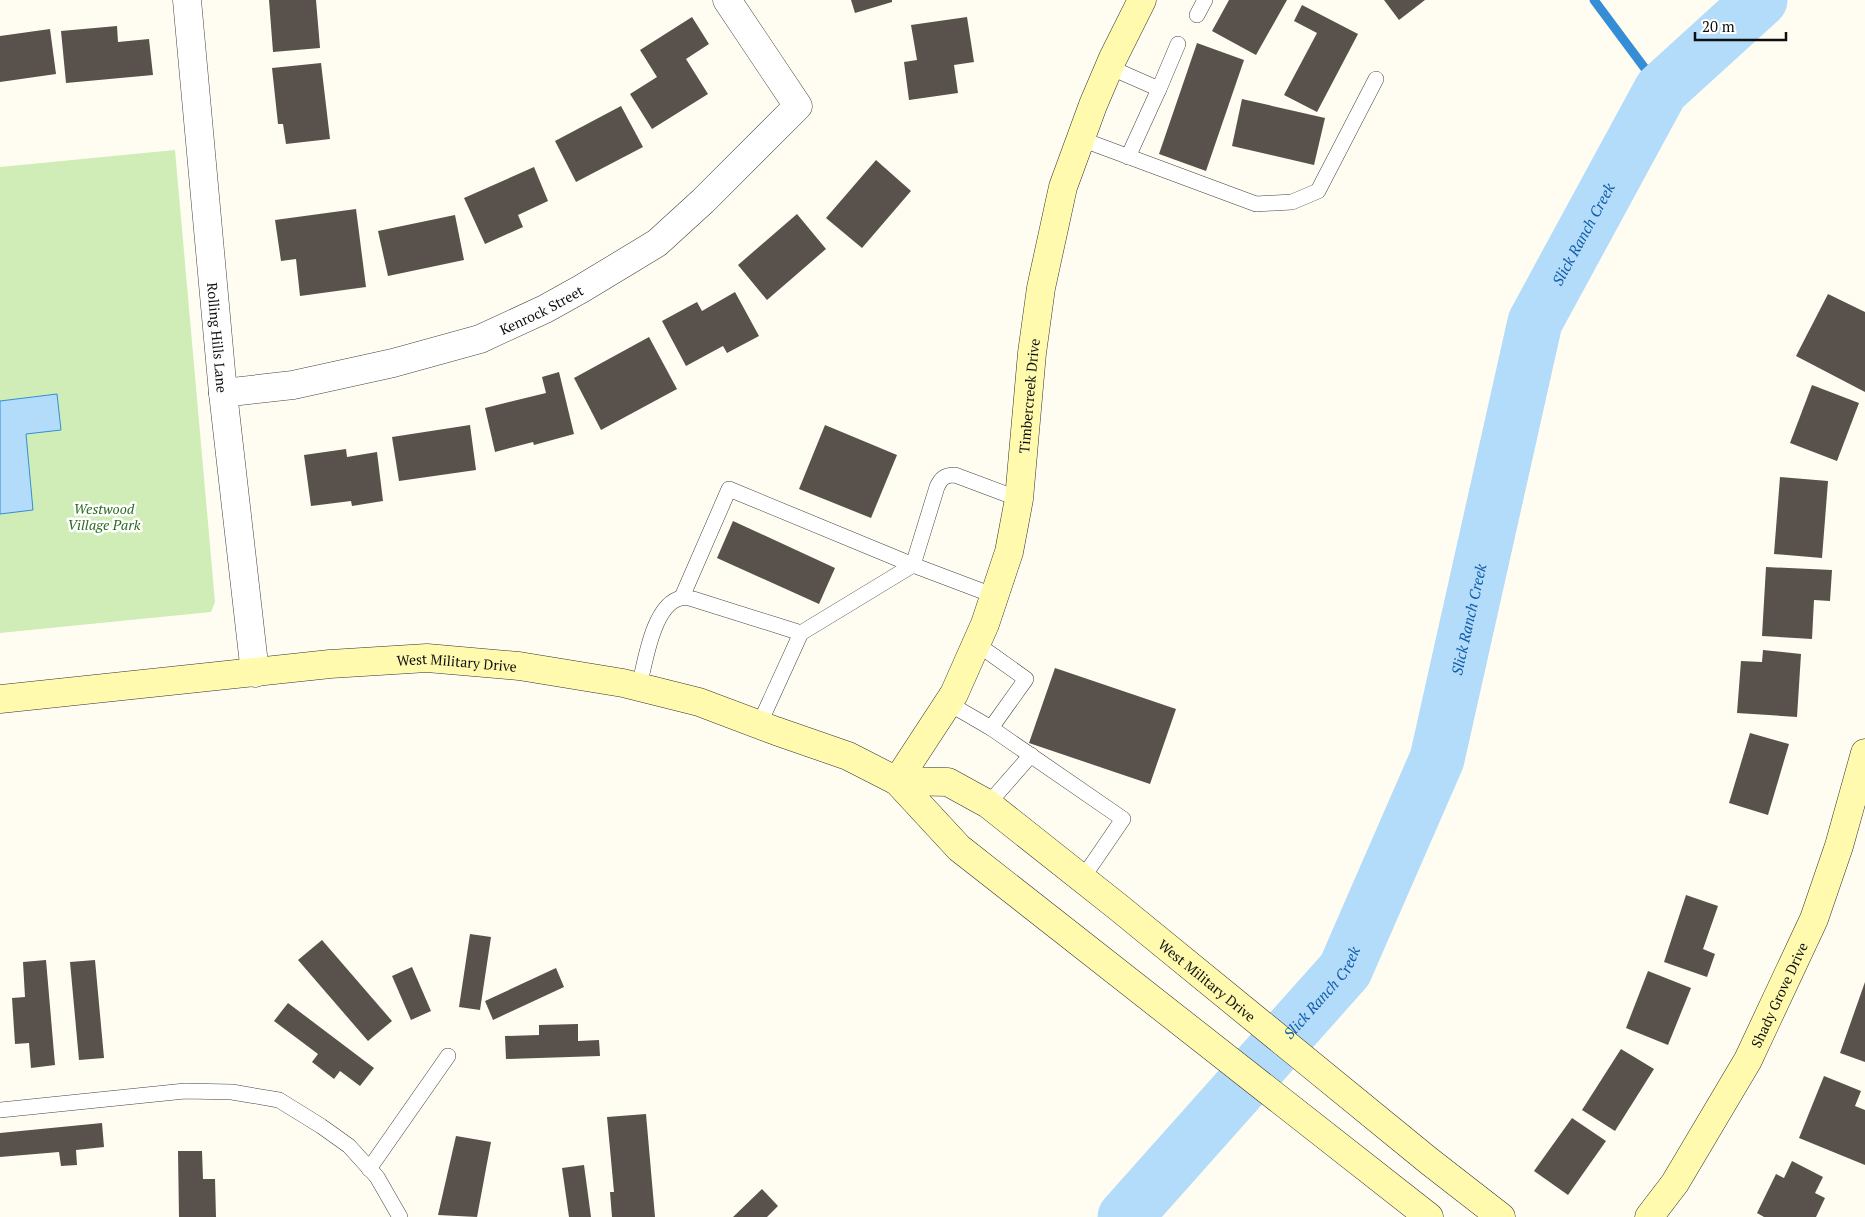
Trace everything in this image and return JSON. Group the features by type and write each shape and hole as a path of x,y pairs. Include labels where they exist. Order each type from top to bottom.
{"main road":[{"name":"Timbercreek Drive","path":"897,781 954,694 986,624 1009,552 1019,499 1032,353 1041,288 1063,187 1109,67 1142,0"},
{"name":"West Military Drive","path":"0,699 330,664 427,658 519,666 639,687 699,702 848,756 897,781 959,848 1087,946 1430,1217"},
{"name":"Shady Grove Drive","path":"1650,1217 1675,1184 1748,1060 1761,1034 1814,919 1839,846 1865,753"},
{"name":"West Military Drive","path":"897,781 948,782 988,804 1118,907 1429,1161 1501,1217"}],"street":[{"name":"Rolling Hills Lane","path":"187,0 223,393 254,673"},
{"name":"Kenrock Street","path":"223,393 293,385 393,363 480,339 582,289 657,243 703,201 798,106 727,0"}],"lane":[{"path":"1197,15 1204,0"},
{"path":"1128,157 1178,44"},
{"path":"1109,67 1159,89"},
{"path":"1081,140 1256,204 1292,202 1318,191 1376,79"},
{"path":"760,725 801,633 913,566 936,487 941,478 947,474 955,475 1019,499"},
{"path":"682,597 729,489 913,566 995,596"},
{"path":"639,687 655,624 672,601 682,597 801,633"},
{"path":"977,644 1026,679 991,728"},
{"path":"948,703 991,728 1123,819 1082,879"},
{"path":"988,804 1031,755"},
{"path":"370,1168 448,1056"},
{"path":"0,1110 185,1091 232,1092 279,1100 349,1146 378,1177 400,1217"}],"green space":[{"name":"Westwood Village Park","path":"175,150 215,602 211,612 0,633 0,167"}],"water":[{"path":"57,394 61,430 26,434 33,510 0,514 0,401"}],"building":[{"path":"269,0 316,0 320,48 273,52"},
{"path":"851,0 892,0 892,2 855,13"},
{"path":"1229,0 1287,0 1256,55 1212,31"},
{"path":"1384,0 1425,0 1399,20"},
{"path":"1302,5 1358,34 1317,112 1284,95 1317,33 1294,21"},
{"path":"692,17 709,44 686,59 708,94 652,129 630,94 657,77 640,50"},
{"path":"967,17 974,62 954,65 958,93 909,100 904,62 917,60 911,25"},
{"path":"117,26 118,42 149,39 153,75 66,83 61,31"},
{"path":"50,29 56,74 0,82 0,36"},
{"path":"1197,43 1244,60 1206,171 1159,154"},
{"path":"321,63 330,139 286,144 283,124 278,124 272,68"},
{"path":"1242,99 1325,118 1314,165 1232,146"},
{"path":"621,106 643,147 576,182 555,141"},
{"path":"876,160 911,191 862,248 826,218"},
{"path":"534,167 548,201 518,215 523,227 485,244 464,198"},
{"path":"356,209 366,287 300,296 296,259 281,261 275,220"},
{"path":"797,214 826,249 767,300 738,265"},
{"path":"455,215 464,260 388,276 378,231"},
{"path":"735,292 759,336 727,353 723,346 686,366 662,321 697,302 702,311"},
{"path":"1828,294 1865,312 1865,392 1796,356"},
{"path":"649,337 677,389 601,430 574,378"},
{"path":"559,372 574,434 534,445 533,442 495,452 485,408 546,393 542,377"},
{"path":"1812,385 1859,403 1837,461 1790,443"},
{"path":"470,425 476,470 399,481 392,437"},
{"path":"825,425 897,455 871,518 799,489"},
{"path":"346,449 347,457 377,452 383,501 352,506 351,501 311,506 304,455"},
{"path":"1780,477 1828,481 1822,558 1774,554"},
{"path":"733,521 835,568 819,604 717,558"},
{"path":"1766,567 1832,570 1830,601 1814,600 1812,639 1762,636"},
{"path":"1763,650 1801,654 1797,717 1737,713 1741,661 1762,662"},
{"path":"1055,668 1176,709 1150,784 1029,743"},
{"path":"1750,733 1789,744 1768,815 1729,803"},
{"path":"1686,895 1718,906 1703,949 1715,954 1707,977 1664,962"},
{"path":"470,934 491,937 480,1010 459,1007"},
{"path":"322,940 392,1021 368,1041 298,960"},
{"path":"46,960 55,1065 31,1068 29,1043 15,1044 12,998 25,997 23,962"},
{"path":"95,960 104,1058 79,1060 70,962"},
{"path":"412,967 431,1011 411,1020 392,976"},
{"path":"556,968 564,987 493,1020 485,1001"},
{"path":"1648,971 1691,988 1668,1045 1626,1028"},
{"path":"1865,982 1865,1062 1840,1053"},
{"path":"288,1003 374,1068 360,1086 340,1071 334,1079 312,1062 318,1054 274,1021"},
{"path":"578,1024 578,1041 599,1040 600,1056 506,1059 505,1036 539,1035 539,1025"},
{"path":"1621,1049 1654,1069 1615,1131 1582,1110"},
{"path":"1824,1076 1861,1091 1855,1106 1865,1110 1865,1165 1799,1138"},
{"path":"646,1114 655,1217 612,1217 610,1192 614,1192 607,1117"},
{"path":"1572,1118 1606,1141 1568,1195 1534,1171"},
{"path":"102,1123 104,1147 76,1150 77,1165 61,1166 59,1152 0,1157 0,1133"},
{"path":"456,1136 491,1142 477,1217 438,1215"},
{"path":"178,1151 202,1151 203,1179 215,1179 216,1217 179,1217"},
{"path":"1792,1161 1823,1177 1815,1193 1825,1198 1816,1217 1764,1217 1757,1213 1776,1174 1784,1178"},
{"path":"584,1165 591,1217 569,1217 562,1168"},
{"path":"762,1189 778,1206 767,1217 733,1217"}],"waterway":[{"path":"1594,0 1661,90"},
{"name":"Slick Ranch Creek","path":"1125,1217 1345,970 1437,759 1535,322 1661,90 1760,0"}]}
